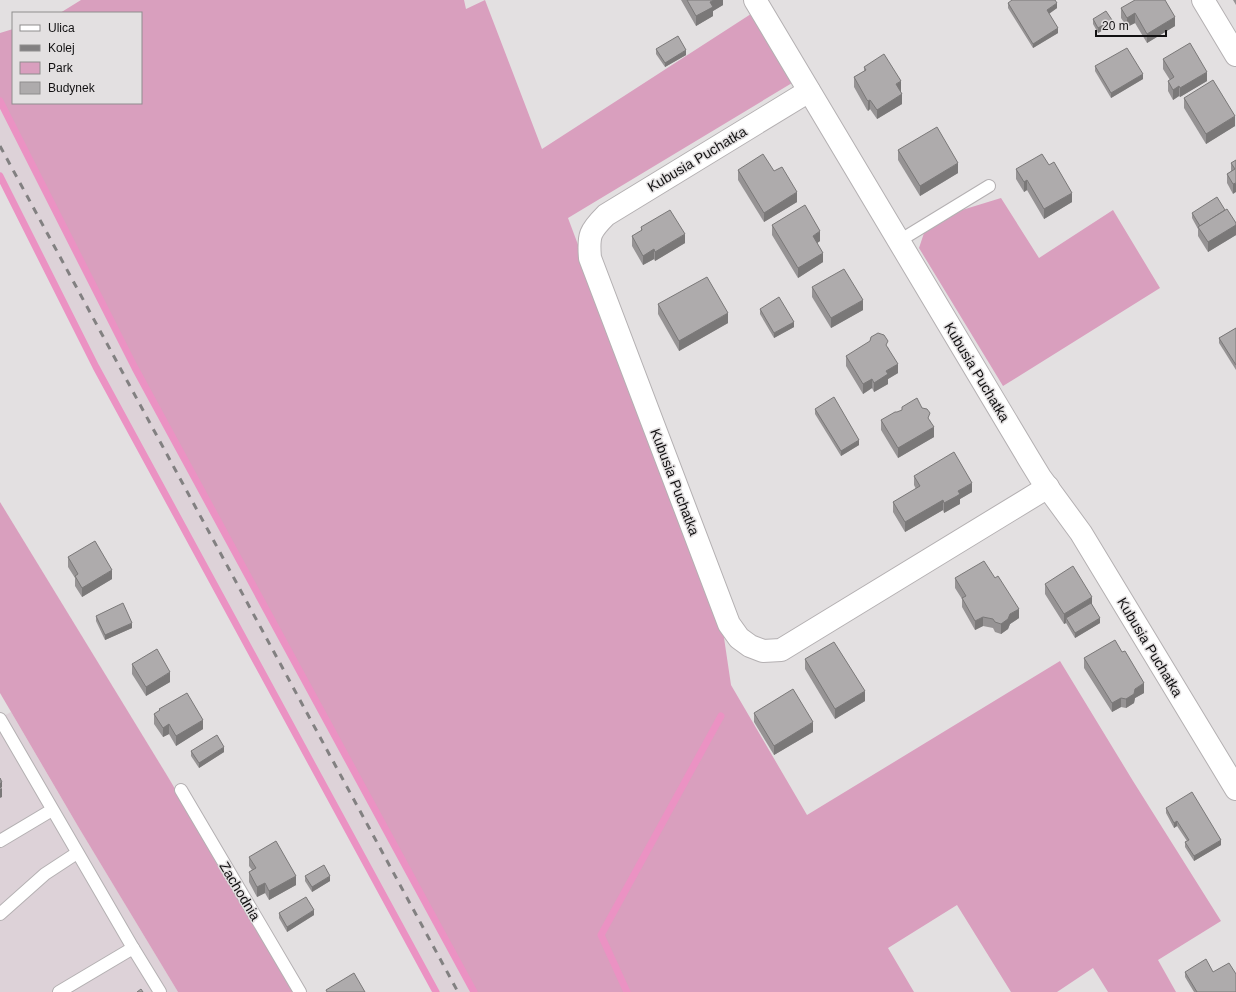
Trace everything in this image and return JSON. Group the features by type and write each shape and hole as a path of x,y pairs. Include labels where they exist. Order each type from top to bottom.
{"street":[{"name":"Kubusia Puchatka","path":"755,0 1029,459 1081,533 1236,789"},
{"path":"1203,0 1236,55"},
{"name":"Kubusia Puchatka","path":"809,91 606,215 594,227 589,242 590,258 729,624 739,638 750,646 763,651 781,650 1048,488"}],"lane":[{"path":"899,241 989,186"},
{"path":"0,720 160,992"},
{"name":"Zachodnia","path":"181,790 300,992"},
{"path":"0,841 52,810"},
{"path":"0,914 45,874 77,853"},
{"path":"59,992 133,948"}],"shaded area":[{"path":"0,102 135,368 474,992 436,992 96,367 0,176"},
{"path":"11,712 178,992 0,992 0,718"}],"green space":[{"path":"81,0 464,0 466,9 485,0 542,149 754,12 797,80 568,218 723,631 731,685 807,815 1060,661 1221,921 1158,960 1176,992 1108,992 1093,968 1057,992 1011,992 957,905 888,948 914,992 474,992 135,368 0,101 0,33 12,29 12,104 142,104 142,12 62,12"},
{"path":"1001,198 1039,258 1113,210 1160,288 1003,386 919,248 924,233 962,210"},
{"path":"0,502 168,777 295,992 178,992 79,828 0,693"}],"building":[{"path":"687,0 714,0 710,2 713,7 696,16"},
{"path":"1012,0 1055,0 1057,3 1047,10 1058,28 1033,44 1008,3"},
{"path":"1135,0 1165,0 1175,17 1147,34 1135,13 1127,18 1121,8"},
{"path":"1106,11 1112,20 1098,28 1093,19"},
{"path":"678,36 686,50 665,63 656,49"},
{"path":"1190,43 1207,72 1180,88 1179,86 1173,90 1168,81 1174,77 1163,59"},
{"path":"1127,48 1143,74 1111,93 1095,66"},
{"path":"884,54 901,81 896,84 902,94 877,110 870,100 867,100 854,77 866,70 864,67"},
{"path":"1213,80 1235,116 1206,134 1184,98"},
{"path":"937,127 958,163 920,186 898,150"},
{"path":"763,154 774,171 782,167 797,192 764,213 738,170"},
{"path":"1042,154 1049,165 1054,162 1072,193 1044,209 1027,180 1024,182 1016,169"},
{"path":"1236,160 1236,183 1233,184 1227,174 1235,169 1231,163"},
{"path":"1217,197 1225,210 1200,226 1192,213"},
{"path":"805,205 820,231 813,236 823,253 798,268 772,225"},
{"path":"1227,209 1236,225 1208,242 1198,227"},
{"path":"670,210 685,234 655,252 654,249 643,256 632,236 642,230 641,227"},
{"path":"844,269 863,300 831,318 812,287"},
{"path":"707,277 728,313 679,341 658,304"},
{"path":"779,297 794,322 774,333 760,309"},
{"path":"1236,328 1236,365 1219,338"},
{"path":"878,333 884,335 888,341 886,345 898,364 886,371 888,374 874,383 872,379 863,384 846,356 870,341 871,337"},
{"path":"834,397 859,440 841,451 815,409"},
{"path":"917,398 922,408 927,409 930,413 928,418 934,427 898,448 881,420 895,412 902,410 902,407"},
{"path":"954,452 972,483 958,491 960,494 957,496 944,503 943,500 905,522 893,502 920,486 914,476"},
{"path":"95,541 112,570 82,588 75,576 78,574 68,557"},
{"path":"984,561 995,578 998,576 1019,609 1010,614 1008,619 1001,624 995,622 993,619 983,617 975,621 962,598 966,596 955,578"},
{"path":"1073,566 1092,597 1064,614 1045,584"},
{"path":"123,603 132,623 105,635 96,616"},
{"path":"1091,603 1100,618 1075,633 1066,618"},
{"path":"1115,640 1122,652 1125,651 1144,683 1135,689 1134,694 1126,699 1121,698 1112,703 1084,658"},
{"path":"834,642 865,691 835,709 805,659"},
{"path":"157,649 170,672 146,687 132,664"},
{"path":"793,689 813,722 774,746 754,713"},
{"path":"187,693 203,720 176,736 169,724 163,728 154,714 160,710 159,709"},
{"path":"217,735 224,747 199,763 191,751"},
{"path":"1192,792 1221,840 1194,856 1185,842 1189,840 1177,821 1174,823 1166,808"},
{"path":"276,841 296,876 269,891 265,883 257,887 249,872 256,868 249,857"},
{"path":"324,865 330,876 312,887 305,876"},
{"path":"306,897 314,910 287,927 279,913"},
{"path":"1206,959 1213,972 1229,963 1236,974 1236,992 1197,992 1185,972"},
{"path":"354,973 365,992 327,992 326,990"}],"waterway":[{"path":"0,101 135,368 474,992"},
{"path":"0,176 96,367 436,992"},
{"path":"627,992 601,935 721,716"}],"railway":[{"path":"0,146 458,992"}]}
